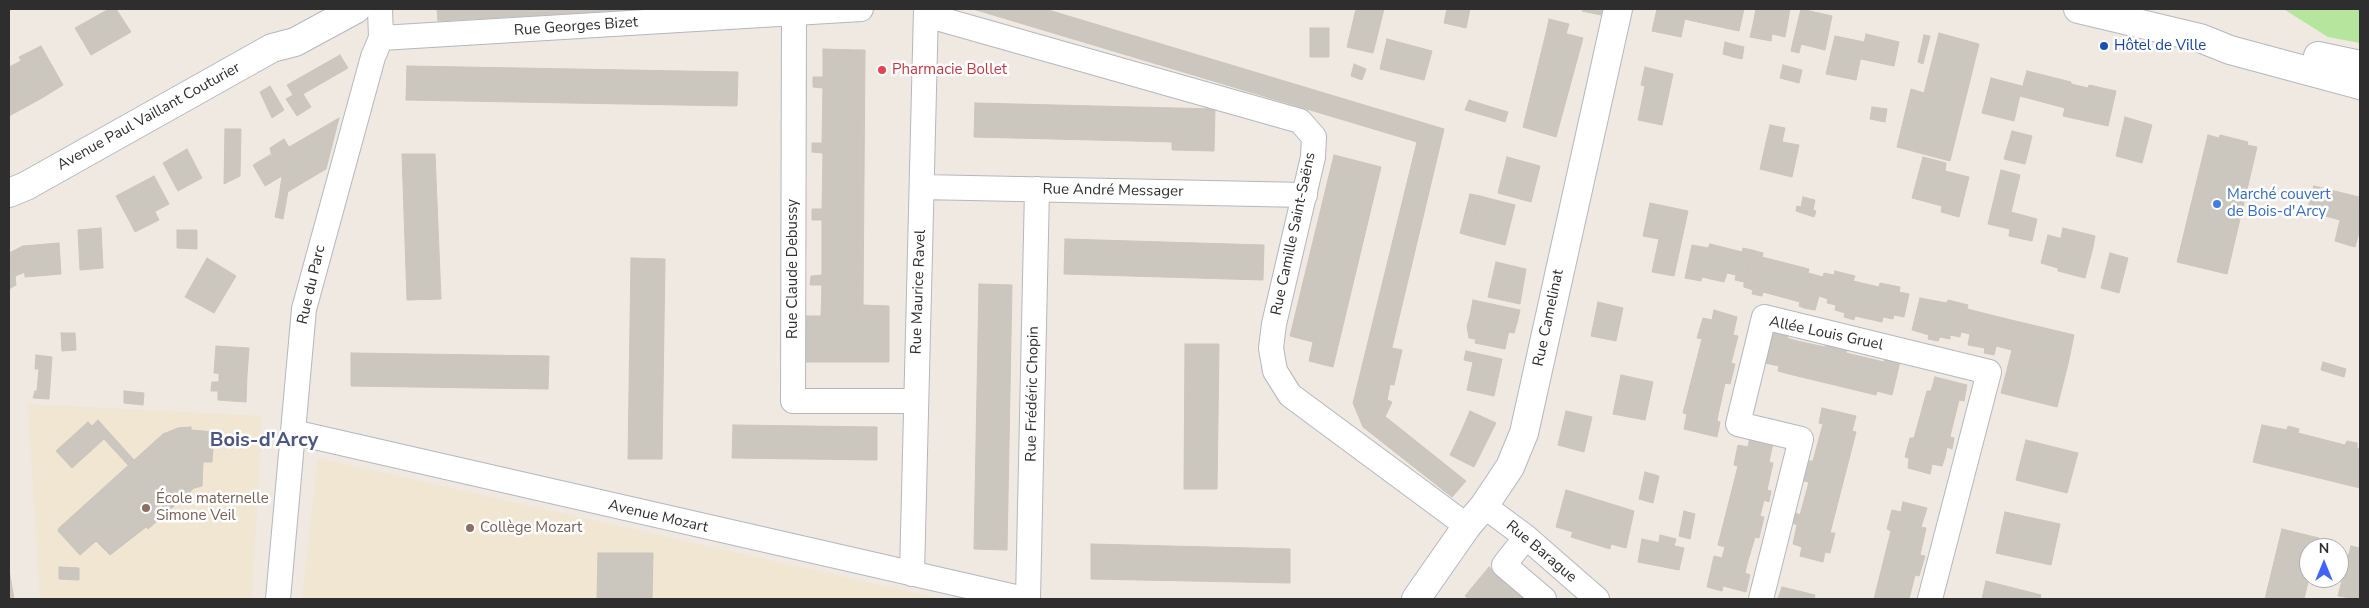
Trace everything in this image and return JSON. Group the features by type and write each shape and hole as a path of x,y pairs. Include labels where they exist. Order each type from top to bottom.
{"street":[{"name":"Avenue Paul Vaillant Couturier","path":"15,192 272,48 304,18 320,9"},
{"name":"Avenue Paul Vaillant Couturier","path":"272,48 295,42 356,9"},
{"name":"Rue du Parc","path":"278,599 304,309 373,57 381,38 380,9"},
{"name":"Rue Georges Bizet","path":"381,38 861,9"},
{"name":"Rue Camelinat","path":"1416,599 1510,467 1524,433 1618,9"},
{"path":"2078,9 2200,38 2230,50 2360,85"},
{"name":"Rue Maurice Ravel","path":"912,574 926,12"},
{"name":"Rue Camille Saint-Saëns","path":"926,12 1300,120 1314,137 1313,157 1274,324 1271,348 1275,371 1290,395 1467,526"},
{"name":"Rue Claude Debussy","path":"794,13 793,401 916,401"},
{"path":"2200,38 2232,39 2360,65"},
{"name":"Rue André Messager","path":"922,187 1305,195"},
{"name":"Rue Frédéric Chopin","path":"1028,599 1037,189"},
{"name":"Allée Louis Gruel","path":"1761,599 1801,439 1738,424 1764,317 1989,372 1930,599"},
{"name":"Avenue Mozart","path":"293,432 330,439 577,499 1024,599"},
{"name":"Rue Barague","path":"1484,506 1526,537 1597,599"},
{"path":"1526,537 1504,565 1544,599"}],"shaded area":[{"name":"École maternelle Simone Veil","path":"28,404 262,416 252,599 40,599"},
{"name":"Collège Mozart","path":"318,458 941,599 302,599"}],"green space":[{"path":"2286,9 2360,9 2360,43 2328,37"}],"building":[{"path":"109,9 116,9 131,32 91,55 75,28"},
{"path":"437,9 647,9 438,21"},
{"path":"973,9 1045,9 1444,129 1377,410 1466,481 1452,497 1363,427 1353,403 1417,142"},
{"path":"1356,9 1384,9 1373,53 1347,47"},
{"path":"1447,9 1470,9 1466,28 1444,23"},
{"path":"1583,9 1602,9 1601,15 1582,11"},
{"path":"1657,9 1687,9 1681,37 1652,31"},
{"path":"1687,9 1696,9 1693,21 1685,19"},
{"path":"1696,9 1744,9 1739,31 1693,21"},
{"path":"1756,9 1790,9 1785,37 1752,29"},
{"path":"1801,9 1832,16 1825,50 1793,42"},
{"path":"1549,19 1569,24 1566,34 1547,29"},
{"path":"1310,28 1329,28 1329,57 1310,57"},
{"path":"1547,29 1583,38 1556,137 1523,127"},
{"path":"1752,29 1772,34 1771,41 1750,37"},
{"path":"1939,33 1979,44 1950,161 1897,147 1911,89 1924,93"},
{"path":"1866,34 1899,42 1894,66 1861,59"},
{"path":"1924,35 1930,36 1923,64 1918,62"},
{"path":"1835,36 1864,42 1856,80 1826,74"},
{"path":"1387,39 1432,51 1424,80 1380,69"},
{"path":"1725,42 1736,45 1733,57 1723,54"},
{"path":"1793,42 1801,44 1799,53 1791,51"},
{"path":"1736,45 1744,47 1742,59 1733,57"},
{"path":"41,46 63,85 42,98 19,57"},
{"path":"823,49 858,50 856,317 889,317 889,362 800,362 801,316 821,316 822,285 810,285 811,276 822,275 822,220 812,220 812,209 822,209 823,153 812,152 812,143 822,143 823,88 813,87 813,77 823,77"},
{"path":"858,50 865,50 863,305 889,306 889,317 856,317"},
{"path":"340,55 348,68 303,94 311,107 297,116 286,99 293,95 287,85"},
{"path":"21,61 24,66 9,74 9,67"},
{"path":"1354,64 1366,69 1362,80 1351,76"},
{"path":"1783,65 1802,70 1799,83 1780,78"},
{"path":"24,66 42,98 9,116 9,74"},
{"path":"407,66 738,72 737,106 406,100"},
{"path":"1645,67 1673,74 1662,125 1638,120 1645,86 1641,85"},
{"path":"2027,71 2071,82 2065,108 2020,96"},
{"path":"1991,78 2022,86 2014,121 1982,113"},
{"path":"2071,84 2088,88 2089,85 2116,91 2108,126 2063,116"},
{"path":"270,86 284,110 272,118 260,92"},
{"path":"1469,100 1488,106 1486,116 1465,110"},
{"path":"975,103 1215,109 1214,151 1172,150 1172,142 974,137"},
{"path":"1488,106 1508,112 1505,122 1486,116"},
{"path":"1872,107 1887,109 1885,122 1870,119"},
{"path":"2125,117 2152,125 2142,163 2116,156"},
{"path":"339,118 326,169 279,197 282,176 272,157"},
{"path":"1770,125 1785,128 1782,142 1799,145 1792,177 1760,169"},
{"path":"225,129 241,129 240,176 224,184"},
{"path":"2012,131 2032,136 2025,164 2004,159"},
{"name":"Marché couvert de Bois-d'Arcy","path":"2208,135 2219,138 2220,135 2248,142 2247,145 2257,147 2227,274 2177,262"},
{"path":"284,139 289,147 272,157 270,148"},
{"path":"187,149 202,178 178,191 163,163"},
{"path":"402,154 435,154 441,299 407,300"},
{"path":"270,155 282,176 265,186 253,165"},
{"path":"1334,155 1381,167 1333,367 1309,361 1313,342 1290,336"},
{"path":"1507,157 1540,166 1531,202 1498,193"},
{"path":"1923,157 1946,163 1945,171 1969,177 1959,217 1941,212 1942,206 1912,198"},
{"path":"2001,170 2020,175 2011,212 2037,219 2032,241 2009,236 2010,229 1988,224"},
{"path":"154,176 169,204 131,224 116,196"},
{"path":"2314,186 2359,197 2348,245 2335,241 2340,220 2307,211"},
{"path":"288,191 283,219 275,217 279,197"},
{"path":"1470,194 1480,196 1470,236 1460,233"},
{"path":"2360,194 2360,229 2352,227"},
{"path":"1480,196 1515,205 1505,245 1470,236"},
{"path":"1803,197 1815,200 1813,210 1801,207"},
{"path":"1650,203 1688,211 1674,276 1652,272 1659,239 1643,236"},
{"path":"1797,206 1816,211 1814,217 1796,211"},
{"path":"155,212 159,220 135,232 131,224"},
{"path":"2352,227 2360,229 2355,247 2348,245"},
{"path":"101,228 103,268 80,270 78,230"},
{"path":"2063,228 2095,236 2093,247 2061,238"},
{"path":"177,230 197,230 197,249 177,248"},
{"path":"2048,235 2093,247 2085,278 2058,271 2058,268 2041,263"},
{"path":"1065,239 1264,245 1263,280 1064,274"},
{"path":"59,243 61,274 25,277 23,246"},
{"path":"1710,244 1742,252 1743,248 1752,250 1744,287 1744,282 1735,280 1736,275 1727,273 1724,282 1702,277 1701,281 1685,278 1692,245 1708,248"},
{"path":"23,246 25,272 15,276 16,285 9,289 9,253"},
{"path":"1752,250 1763,253 1762,257 1809,269 1808,273 1812,274 1804,308 1799,306 1800,302 1763,292 1762,296 1752,294 1753,290 1744,287"},
{"path":"2110,253 2128,258 2119,293 2101,288"},
{"path":"207,258 236,276 214,313 185,297"},
{"path":"631,258 665,259 662,459 628,459"},
{"path":"1496,262 1526,269 1520,304 1488,297"},
{"path":"1835,271 1855,276 1853,281 1879,287 1880,283 1900,287 1899,292 1909,294 1904,317 1894,315 1893,319 1883,317 1882,322 1855,316 1854,320 1844,317 1845,313 1835,310 1836,305 1827,303 1828,299 1819,296 1815,310 1804,308 1812,274 1823,277 1824,273 1834,275"},
{"path":"979,284 1012,285 1007,550 974,549"},
{"path":"1920,298 1947,303 1948,300 1968,305 1967,309 2003,318 1994,355 1984,353 1985,348 1968,345 1970,334 1961,332 1960,337 1950,335 1950,339 1940,337 1938,341 1928,339 1929,335 1912,330"},
{"path":"1473,300 1520,310 1517,323 1511,321 1505,349 1475,343 1479,318 1470,316"},
{"path":"1598,302 1623,308 1616,341 1591,336"},
{"path":"1714,310 1737,317 1733,335 1738,336 1731,363 1735,364 1730,384 1725,383 1718,415 1717,421 1720,422 1717,437 1684,429 1687,414 1683,413 1702,339 1697,338 1703,318 1712,320"},
{"path":"1470,316 1479,318 1475,339 1469,338 1467,326"},
{"path":"2003,318 2074,335 2068,364 1996,346"},
{"path":"1511,321 1517,323 1514,333 1508,332"},
{"path":"1773,330 1789,334 1787,338 1797,341 1789,374 1778,371 1779,366 1765,363"},
{"path":"61,333 75,333 76,350 62,351"},
{"path":"1797,341 1825,347 1826,344 1847,349 1846,353 1884,362 1885,358 1900,362 1892,395 1877,391 1876,395 1789,374"},
{"path":"1185,344 1219,344 1217,489 1184,489"},
{"path":"216,346 249,348 247,375 214,373"},
{"path":"1392,348 1402,350 1399,363 1389,360"},
{"path":"2012,350 2068,364 2057,407 2001,393"},
{"path":"1466,351 1475,353 1473,362 1464,360"},
{"path":"351,353 549,356 548,389 351,386"},
{"path":"1475,353 1502,359 1494,396 1467,390"},
{"path":"36,355 52,357 49,399 33,398 35,391 37,391 39,369 35,369"},
{"path":"1389,360 1399,363 1394,385 1384,383"},
{"path":"2323,362 2346,369 2344,377 2321,370"},
{"path":"219,373 247,375 246,402 218,400 218,391 211,391 212,382 219,382"},
{"path":"1621,375 1653,382 1645,420 1613,414"},
{"path":"1935,377 1967,385 1964,401 1959,400 1951,432 1950,437 1954,438 1952,449 1947,447 1945,457 1934,454 1930,474 1908,468 1909,458 1905,457 1910,438 1914,438 1927,391 1931,391"},
{"path":"1384,383 1390,385 1387,400 1380,397"},
{"path":"124,391 144,393 143,405 124,403"},
{"path":"1380,397 1392,402 1385,417 1377,410"},
{"path":"1822,408 1856,416 1852,431 1856,432 1830,533 1835,533 1830,553 1825,552 1823,562 1800,556 1802,547 1793,544 1797,525 1793,523 1796,513 1800,515 1809,482 1804,481 1809,461 1813,461 1823,424 1819,423"},
{"path":"1470,411 1496,423 1486,443 1461,432"},
{"path":"1566,411 1592,417 1584,452 1558,445"},
{"path":"98,420 134,460 128,465 92,426"},
{"path":"88,422 104,439 72,468 56,451"},
{"path":"733,425 877,427 877,460 732,458"},
{"path":"2262,425 2287,430 2288,426 2299,429 2298,433 2345,445 2347,441 2357,443 2357,448 2360,449 2360,488 2253,462"},
{"path":"191,427 191,430 214,432 212,462 203,462 202,486 194,488 190,483 169,502 173,507 148,529 146,527 110,555 96,541 80,555 58,531 59,528 163,434 178,428"},
{"path":"1461,432 1486,443 1474,467 1450,455"},
{"path":"1750,437 1773,443 1769,462 1773,463 1767,490 1771,491 1769,502 1764,500 1760,516 1764,517 1759,538 1755,537 1747,564 1745,573 1750,575 1746,592 1723,586 1722,591 1707,587 1714,556 1722,558 1725,547 1718,545 1738,466 1734,465 1738,445 1748,447"},
{"path":"2026,440 2078,453 2067,493 2016,480"},
{"path":"1934,454 1945,457 1942,466 1932,464"},
{"path":"1645,472 1659,476 1653,503 1639,499"},
{"path":"190,483 194,488 173,507 169,502"},
{"path":"1566,490 1634,511 1626,548 1611,544 1610,549 1571,537 1573,532 1556,527"},
{"path":"1903,502 1927,508 1921,527 1926,528 1920,555 1925,556 1919,576 1915,575 1909,599 1874,599 1891,531 1887,529 1892,510 1901,512"},
{"path":"1684,511 1695,514 1690,539 1679,536"},
{"path":"2005,512 2060,524 2051,565 1996,553"},
{"path":"2282,529 2319,538 2299,538 2299,588 2307,588 2304,599 2265,599"},
{"path":"1660,535 1676,539 1674,546 1659,542"},
{"path":"1642,539 1684,548 1679,570 1638,562"},
{"path":"1091,544 1290,549 1290,583 1091,579"},
{"path":"2351,546 2360,548 2360,589 2358,599 2338,596 2340,588 2349,588 2349,554"},
{"path":"598,553 653,553 652,599 597,599"},
{"path":"59,567 79,568 79,580 59,579"},
{"path":"1489,567 1527,599 1469,599 1465,596"},
{"path":"9,570 14,599 9,599"},
{"path":"1986,581 2041,595 2040,599 1982,599"},
{"path":"1782,587 1815,595 1814,599 1778,599"}],"place":[{"name":"Hôtel de Ville","path":"2104,46"},
{"name":"Pharmacie Bollet","path":"882,70"},
{"name":"Marché couvert de Bois-d'Arcy","path":"2217,204"},
{"name":"École maternelle Simone Veil","path":"146,508"},
{"name":"Collège Mozart","path":"470,528"}],"district":[{"name":"Bois-d'Arcy","path":"264,441"}]}
